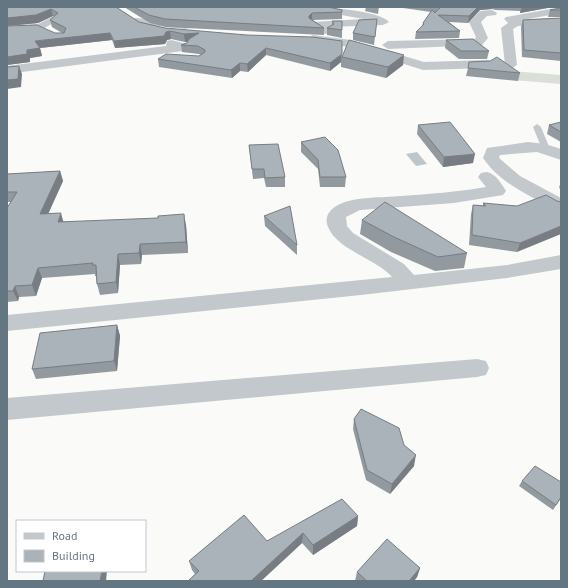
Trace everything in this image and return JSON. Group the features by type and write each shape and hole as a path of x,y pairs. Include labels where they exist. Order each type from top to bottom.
{"street":[{"path":"314,7 374,18 384,22 316,24 316,26 326,31"},
{"path":"501,23 542,7"},
{"path":"501,23 510,19 561,10"},
{"path":"388,45 478,42 482,38 474,22 484,13 501,23 561,21"},
{"path":"131,18 145,26 158,30 198,30"},
{"path":"7,20 12,24 7,29"},
{"path":"7,29 41,27 52,20"},
{"path":"501,23 511,65"},
{"path":"41,27 55,34"},
{"path":"300,38 351,44 423,66 488,64"},
{"path":"7,70 183,47 171,44"},
{"path":"136,54 191,58"},
{"path":"554,152 506,149 494,151 491,158 498,170 514,182 561,205"},
{"path":"408,282 397,269 346,237 337,228 336,215 345,209 359,205 454,198 496,192 487,177"},
{"path":"7,323 518,272 561,262"},
{"path":"7,409 477,368"}],"lane":[{"path":"360,19 374,23"},
{"path":"537,127 554,152"}],"shaded area":[{"path":"511,71 561,75 561,84 513,80"},
{"path":"417,152 427,164 416,166 406,154"}],"building":[{"path":"7,7 116,7 139,22 165,28 247,35 312,37 342,41 342,54 330,63 266,48 247,64 240,63 231,70 158,59 166,54 199,56 205,52 205,50 198,46 181,45 187,43 189,39 199,33 184,34 170,31 166,32 164,36 114,41 110,33 35,41 40,48 27,50 27,54 7,57 7,26 37,25 55,33 64,33 66,28 50,20 58,13 51,9 36,15 7,18"},
{"path":"134,7 328,7 342,10 342,12 312,13 309,16 309,18 324,28 165,19 149,15"},
{"path":"441,7 478,7 469,16 438,15 460,31 416,32 424,24 423,23 432,10 435,13"},
{"path":"561,8 561,10 550,10"},
{"path":"561,18 561,53 524,50 523,20"},
{"path":"377,19 375,37 353,33 359,20"},
{"path":"332,21 342,21 342,30 327,28 334,24"},
{"path":"473,39 489,51 461,51 446,40"},
{"path":"349,40 404,55 388,67 342,57"},
{"path":"497,57 520,73 468,68 469,62 490,61"},
{"path":"19,66 18,79 7,80 7,67"},
{"path":"450,122 475,154 444,157 418,125"},
{"path":"561,122 561,132 549,125"},
{"path":"325,137 338,150 346,177 320,177 318,160 301,142"},
{"path":"278,144 285,177 265,178 264,169 252,169 249,145"},
{"path":"60,171 40,214 61,213 58,222 158,218 158,216 184,214 186,242 140,244 139,253 118,254 116,282 97,284 96,265 92,265 93,263 38,268 32,285 15,286 13,291 7,291 7,208 17,192 7,192 7,174"},
{"path":"546,195 561,202 561,226 520,243 472,235 473,205 486,206 483,203 517,206"},
{"path":"385,202 467,253 438,257 394,237 362,220"},
{"path":"290,206 297,245 264,216"},
{"path":"117,325 114,361 32,369 40,333"},
{"path":"361,409 399,428 404,445 416,455 392,484 367,470 354,419"},
{"path":"535,466 561,482 561,497 556,505 522,481"},
{"path":"342,499 358,516 313,545 303,533 251,581 189,580 199,571 189,561 244,515 267,541"},
{"path":"387,539 420,568 409,581 367,581 357,572"},
{"path":"45,572 102,572 100,581 43,581"}]}
